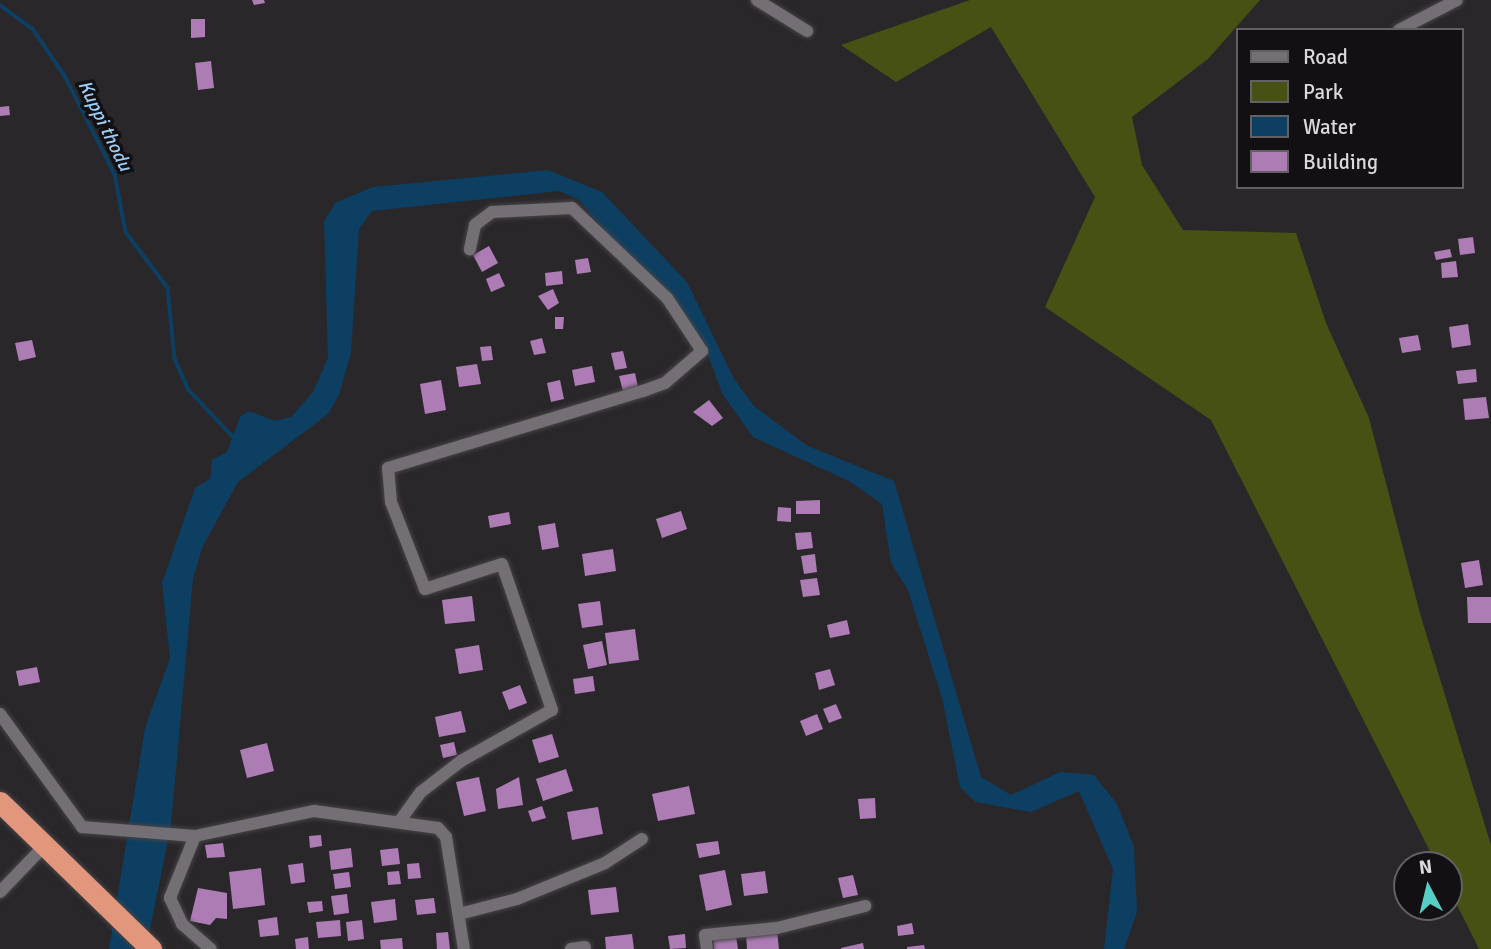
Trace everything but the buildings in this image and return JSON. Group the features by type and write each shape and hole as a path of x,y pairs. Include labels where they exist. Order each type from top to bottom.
{"highway":[{"path":"0,802 151,949"}],"street":[{"path":"757,0 807,31"},
{"path":"1403,28 1457,0"},
{"path":"399,822 421,792 461,761 552,710 502,564 425,589 391,502 388,468 666,383 702,351 667,298 572,208 492,212 475,225 471,249"},
{"path":"0,715 82,827 195,836 314,811 438,828 446,836 464,949"},
{"path":"195,836 170,898 182,924 211,949"},
{"path":"459,914 517,900 605,863 642,839"},
{"path":"0,892 45,845"},
{"path":"707,949 705,935 777,928 865,906"},
{"path":"571,949 585,947"}],"green space":[{"path":"970,0 1260,0 1208,59 1132,117 1142,165 1183,230 1296,233 1326,323 1369,418 1421,617 1491,845 1491,949 1479,949 1463,917 1463,851 1430,851 1211,420 1045,307 1095,197 991,27 896,82 841,45"}],"water":[{"path":"548,170 602,192 687,282 734,379 754,406 808,446 894,481 981,777 1011,795 1060,772 1094,775 1117,804 1134,847 1137,912 1124,949 1104,949 1113,869 1079,791 1031,812 976,802 960,787 942,698 908,590 891,563 882,504 849,481 753,437 723,395 707,353 579,200 559,191 372,211 359,229 351,353 339,395 328,414 238,482 202,548 193,579 171,825 146,949 109,949 145,728 170,658 162,583 195,488 210,479 212,460 227,452 240,417 249,411 275,421 291,417 313,392 328,358 324,222 335,203 373,187"}],"waterway":[{"name":"Kuppi thodu","path":"0,5 33,29 65,76 115,174 126,232 168,288 175,359 189,390 237,441"}]}
